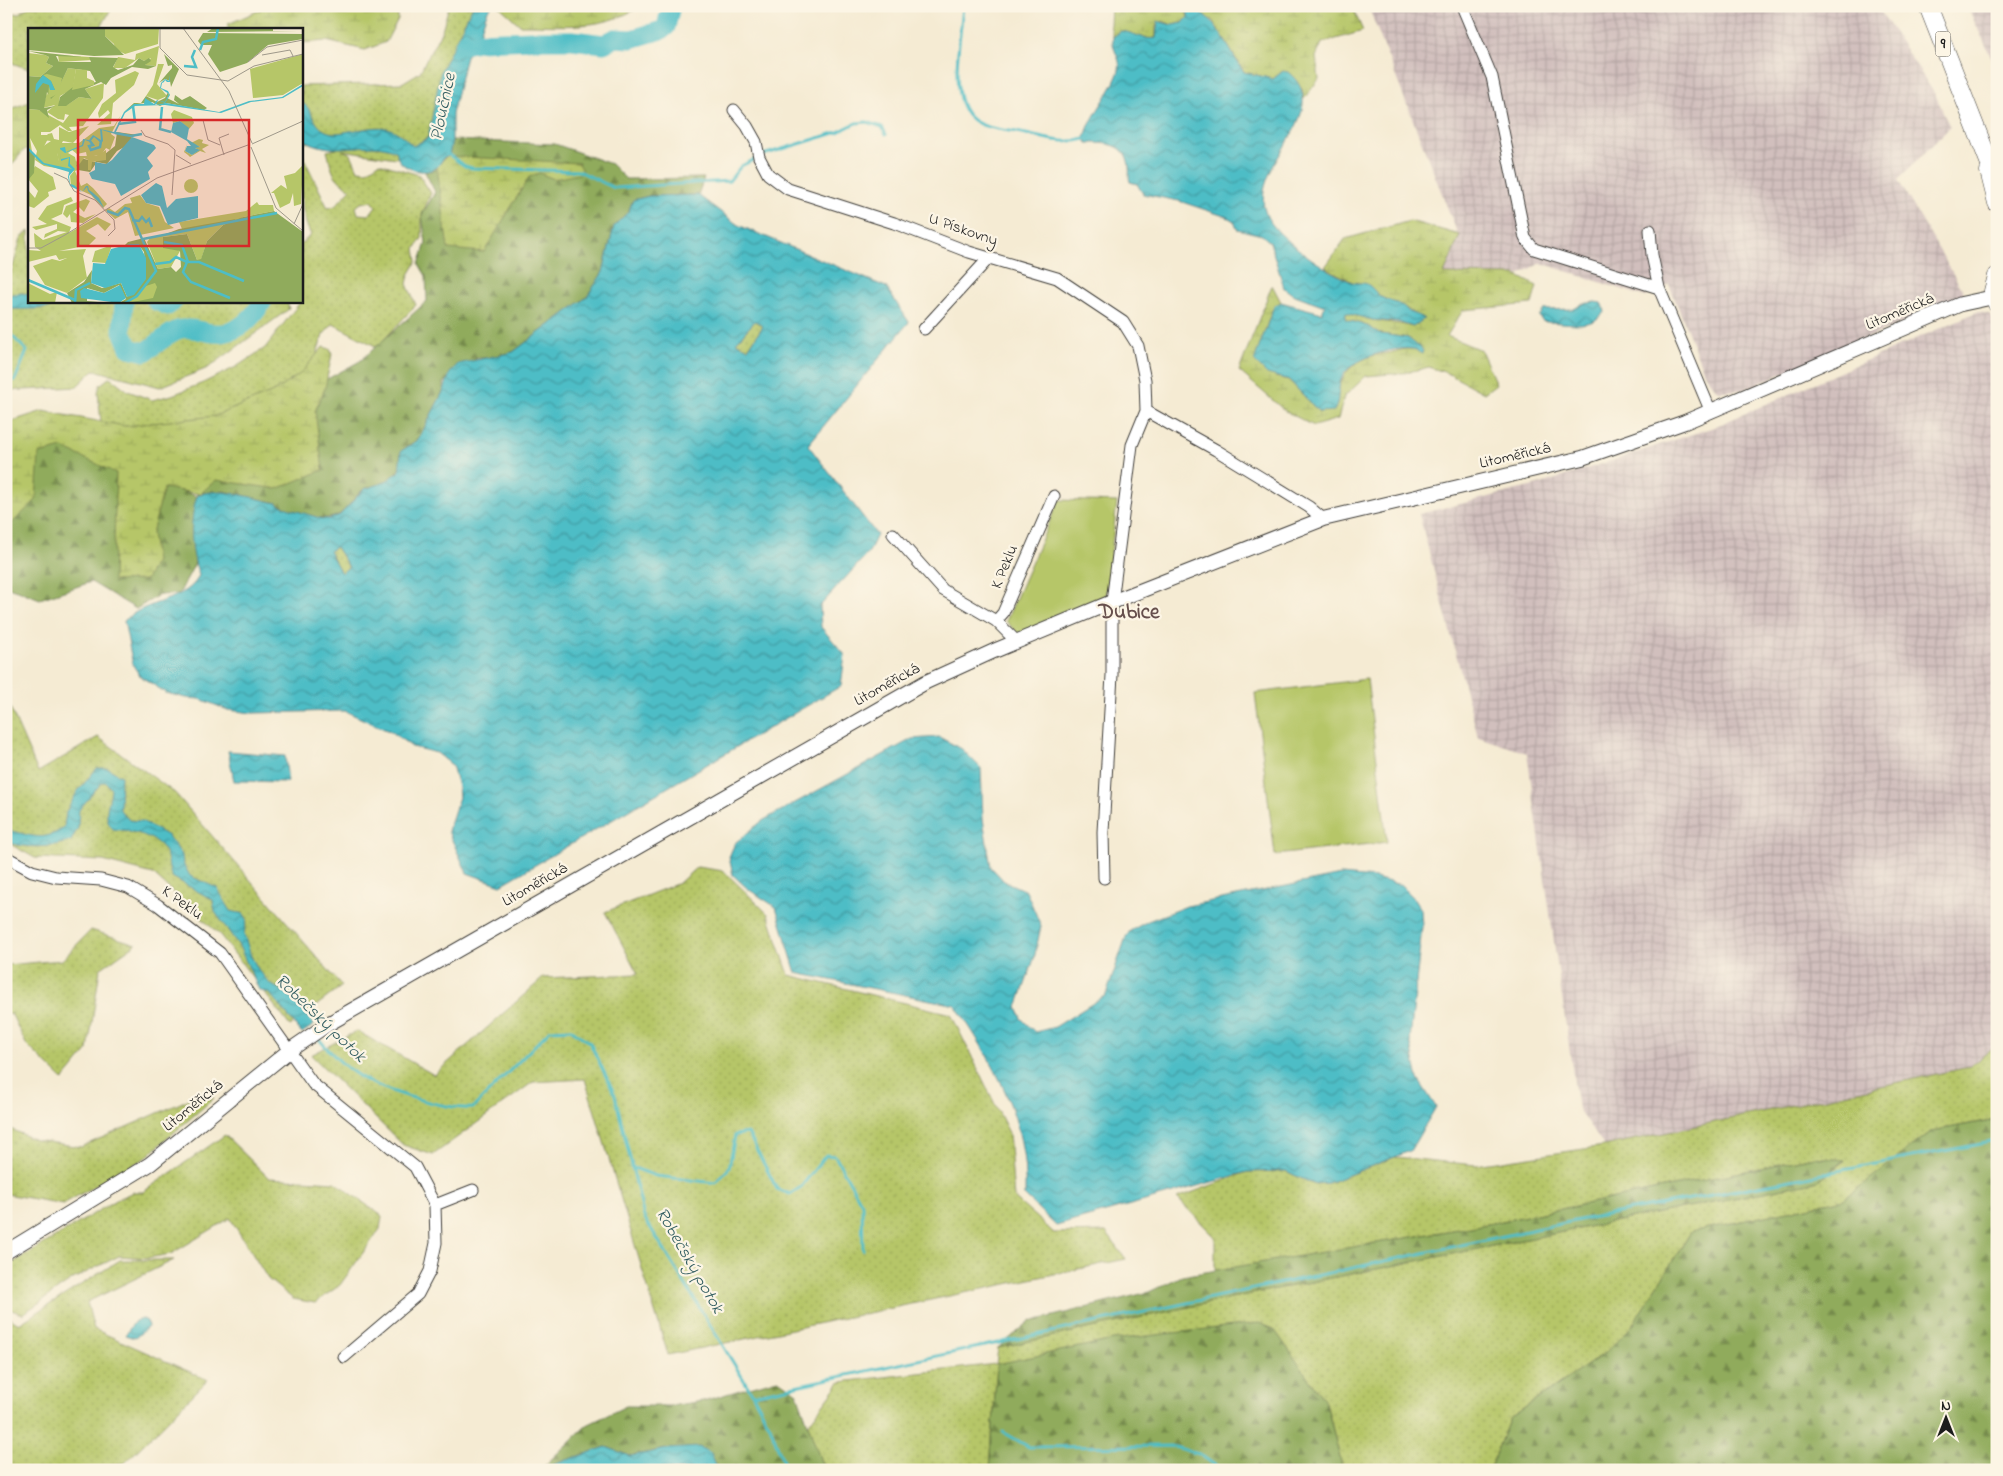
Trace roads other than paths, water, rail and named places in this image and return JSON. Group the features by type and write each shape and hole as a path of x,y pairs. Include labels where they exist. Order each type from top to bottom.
{"main road":[{"name":"9","path":"1928,6 1986,159 1997,182"},
{"name":"9","path":"1986,159 1997,203"},
{"path":"1986,159 1997,178"},
{"path":"1995,300 1993,286 1997,276"}],"street":[{"path":"1462,6 1492,76 1525,238 1534,249 1659,288"},
{"name":"U Pískovny","path":"734,110 747,126 756,142 759,157 768,174 788,189 894,223 989,258 1005,260 1057,278 1123,322 1138,346 1145,380 1146,411"},
{"path":"1650,230 1652,255 1659,288 1711,412"},
{"path":"924,329 989,258"},
{"name":"Litoměřická","path":"6,1252 150,1164 295,1046 328,1024 926,682 1112,602 1323,519 1582,458 1711,412 1961,304 1995,300"},
{"path":"1104,878 1104,832 1112,675 1112,602 1132,445 1146,411 1216,450 1308,507 1323,519"},
{"name":"K Peklu","path":"996,621 1003,613 1054,496"},
{"path":"893,534 943,590 996,621 1017,642"},
{"name":"K Peklu","path":"6,857 32,871 56,877 101,880 128,887 158,905 220,953 295,1046 313,1084 415,1167 435,1205"},
{"path":"344,1357 418,1294 430,1271 436,1243 435,1205 473,1190"}],"water":[{"name":"Ploučnice","path":"473,6 492,6 487,12 477,42 466,56 452,114 452,140 449,156 444,157 437,167 432,170 419,171 412,169 401,162 397,152 384,147 329,148 315,145 302,138 302,103 318,125 329,132 340,133 377,127 391,129 413,146 428,138 441,70"},
{"path":"1188,8 1197,10 1205,15 1213,24 1244,72 1273,79 1283,71 1288,72 1301,88 1303,104 1298,122 1268,176 1264,195 1266,214 1271,223 1291,243 1317,263 1342,278 1356,283 1367,284 1381,297 1404,307 1424,319 1413,327 1398,322 1372,320 1346,313 1345,319 1367,326 1381,334 1408,338 1423,350 1422,354 1412,349 1384,352 1363,359 1354,365 1342,377 1334,411 1319,412 1289,380 1267,374 1254,361 1274,306 1281,302 1322,313 1325,306 1292,294 1284,288 1270,242 1262,235 1237,229 1234,221 1227,217 1179,201 1143,194 1137,184 1130,182 1127,159 1120,149 1109,144 1087,143 1085,139 1090,123 1112,87 1119,70 1120,66 1113,37 1121,31 1152,39 1156,38 1158,21 1172,25 1183,23 1188,17"},
{"path":"698,195 738,225 886,287 909,322 808,445 877,535 869,552 820,606 821,627 845,655 841,686 501,885 467,873 448,831 459,797 458,787 452,765 437,753 412,747 393,733 345,711 252,713 228,710 200,699 166,693 140,676 133,665 124,621 133,614 177,595 194,584 199,575 192,546 194,505 197,496 205,493 225,492 277,503 323,519 330,519 340,515 364,489 383,483 399,472 401,451 418,440 444,390 450,373 458,364 513,352 587,297 603,272 614,226 628,212 633,200 649,196","holes":["755,321 763,326 748,349 736,342","336,547 349,567 341,573 329,551"]},
{"path":"28,294 28,302 64,302 55,307 6,310 6,295"},
{"path":"1601,303 1605,311 1596,320 1591,322 1580,324 1547,322 1542,321 1539,316 1544,310 1574,309 1582,304"},
{"path":"939,737 962,749 981,768 983,819 991,867 1004,881 1026,891 1041,926 1034,959 1017,1007 1021,1018 1035,1032 1055,1027 1106,995 1126,937 1130,931 1148,921 1187,906 1341,875 1375,878 1401,885 1414,898 1421,909 1422,927 1410,1040 1418,1079 1436,1107 1410,1151 1328,1183 1313,1184 1286,1171 1247,1172 1056,1226 1023,1194 1025,1194 1024,1167 1015,1117 996,1071 955,1005 796,973 776,907 748,889 733,875 729,857 735,843 762,821 912,739"},
{"path":"228,751 285,756 288,782 234,781"},
{"path":"97,768 108,768 121,776 120,810 129,820 142,821 168,836 182,855 183,863 190,876 217,888 231,911 244,914 247,919 244,934 251,956 258,969 270,984 286,993 298,1004 314,1025 302,1033 270,994 259,990 239,946 215,912 213,900 172,877 166,854 157,842 143,835 113,829 107,820 111,789 106,782 102,782 79,810 78,828 71,841 38,847 6,842 6,830 43,836 64,827 66,812 77,792"},
{"path":"143,1319 147,1321 148,1327 135,1338 125,1335 135,1321"},
{"path":"606,1447 630,1456 667,1449 699,1447 711,1453 718,1470 537,1470"}],"waterway":[{"path":"464,45 477,42 534,40 572,40 604,44 615,38 631,39 662,30 666,27 671,6"},
{"path":"963,6 958,50 957,83 965,111 973,120 990,127 1053,140 1077,141 1085,139"},
{"path":"763,155 838,132 856,123 867,122 882,127 886,134"},
{"path":"446,153 465,166 472,168 579,171 614,188 729,181 741,166 755,159"},
{"path":"124,302 122,331 129,348 145,352 178,330 229,332 249,319 262,302"},
{"path":"158,302 168,306 173,302"},
{"path":"6,330 27,351 15,380 6,381"},
{"name":"Robečský potok","path":"317,1037 342,1063 369,1082 432,1103 462,1108 473,1108 550,1030 571,1029 590,1043 615,1095 644,1217 753,1395 770,1426 786,1470"},
{"path":"631,1167 656,1176 716,1183 729,1168 735,1135 748,1133 777,1189 790,1194 801,1187 826,1155 835,1156 862,1204 863,1250"},
{"path":"753,1395 1574,1221 1997,1141"},
{"path":"1003,1432 1029,1447 1171,1446 1199,1454 1222,1470"}],"district":[{"name":"Dubice","path":"1129,613"}]}
